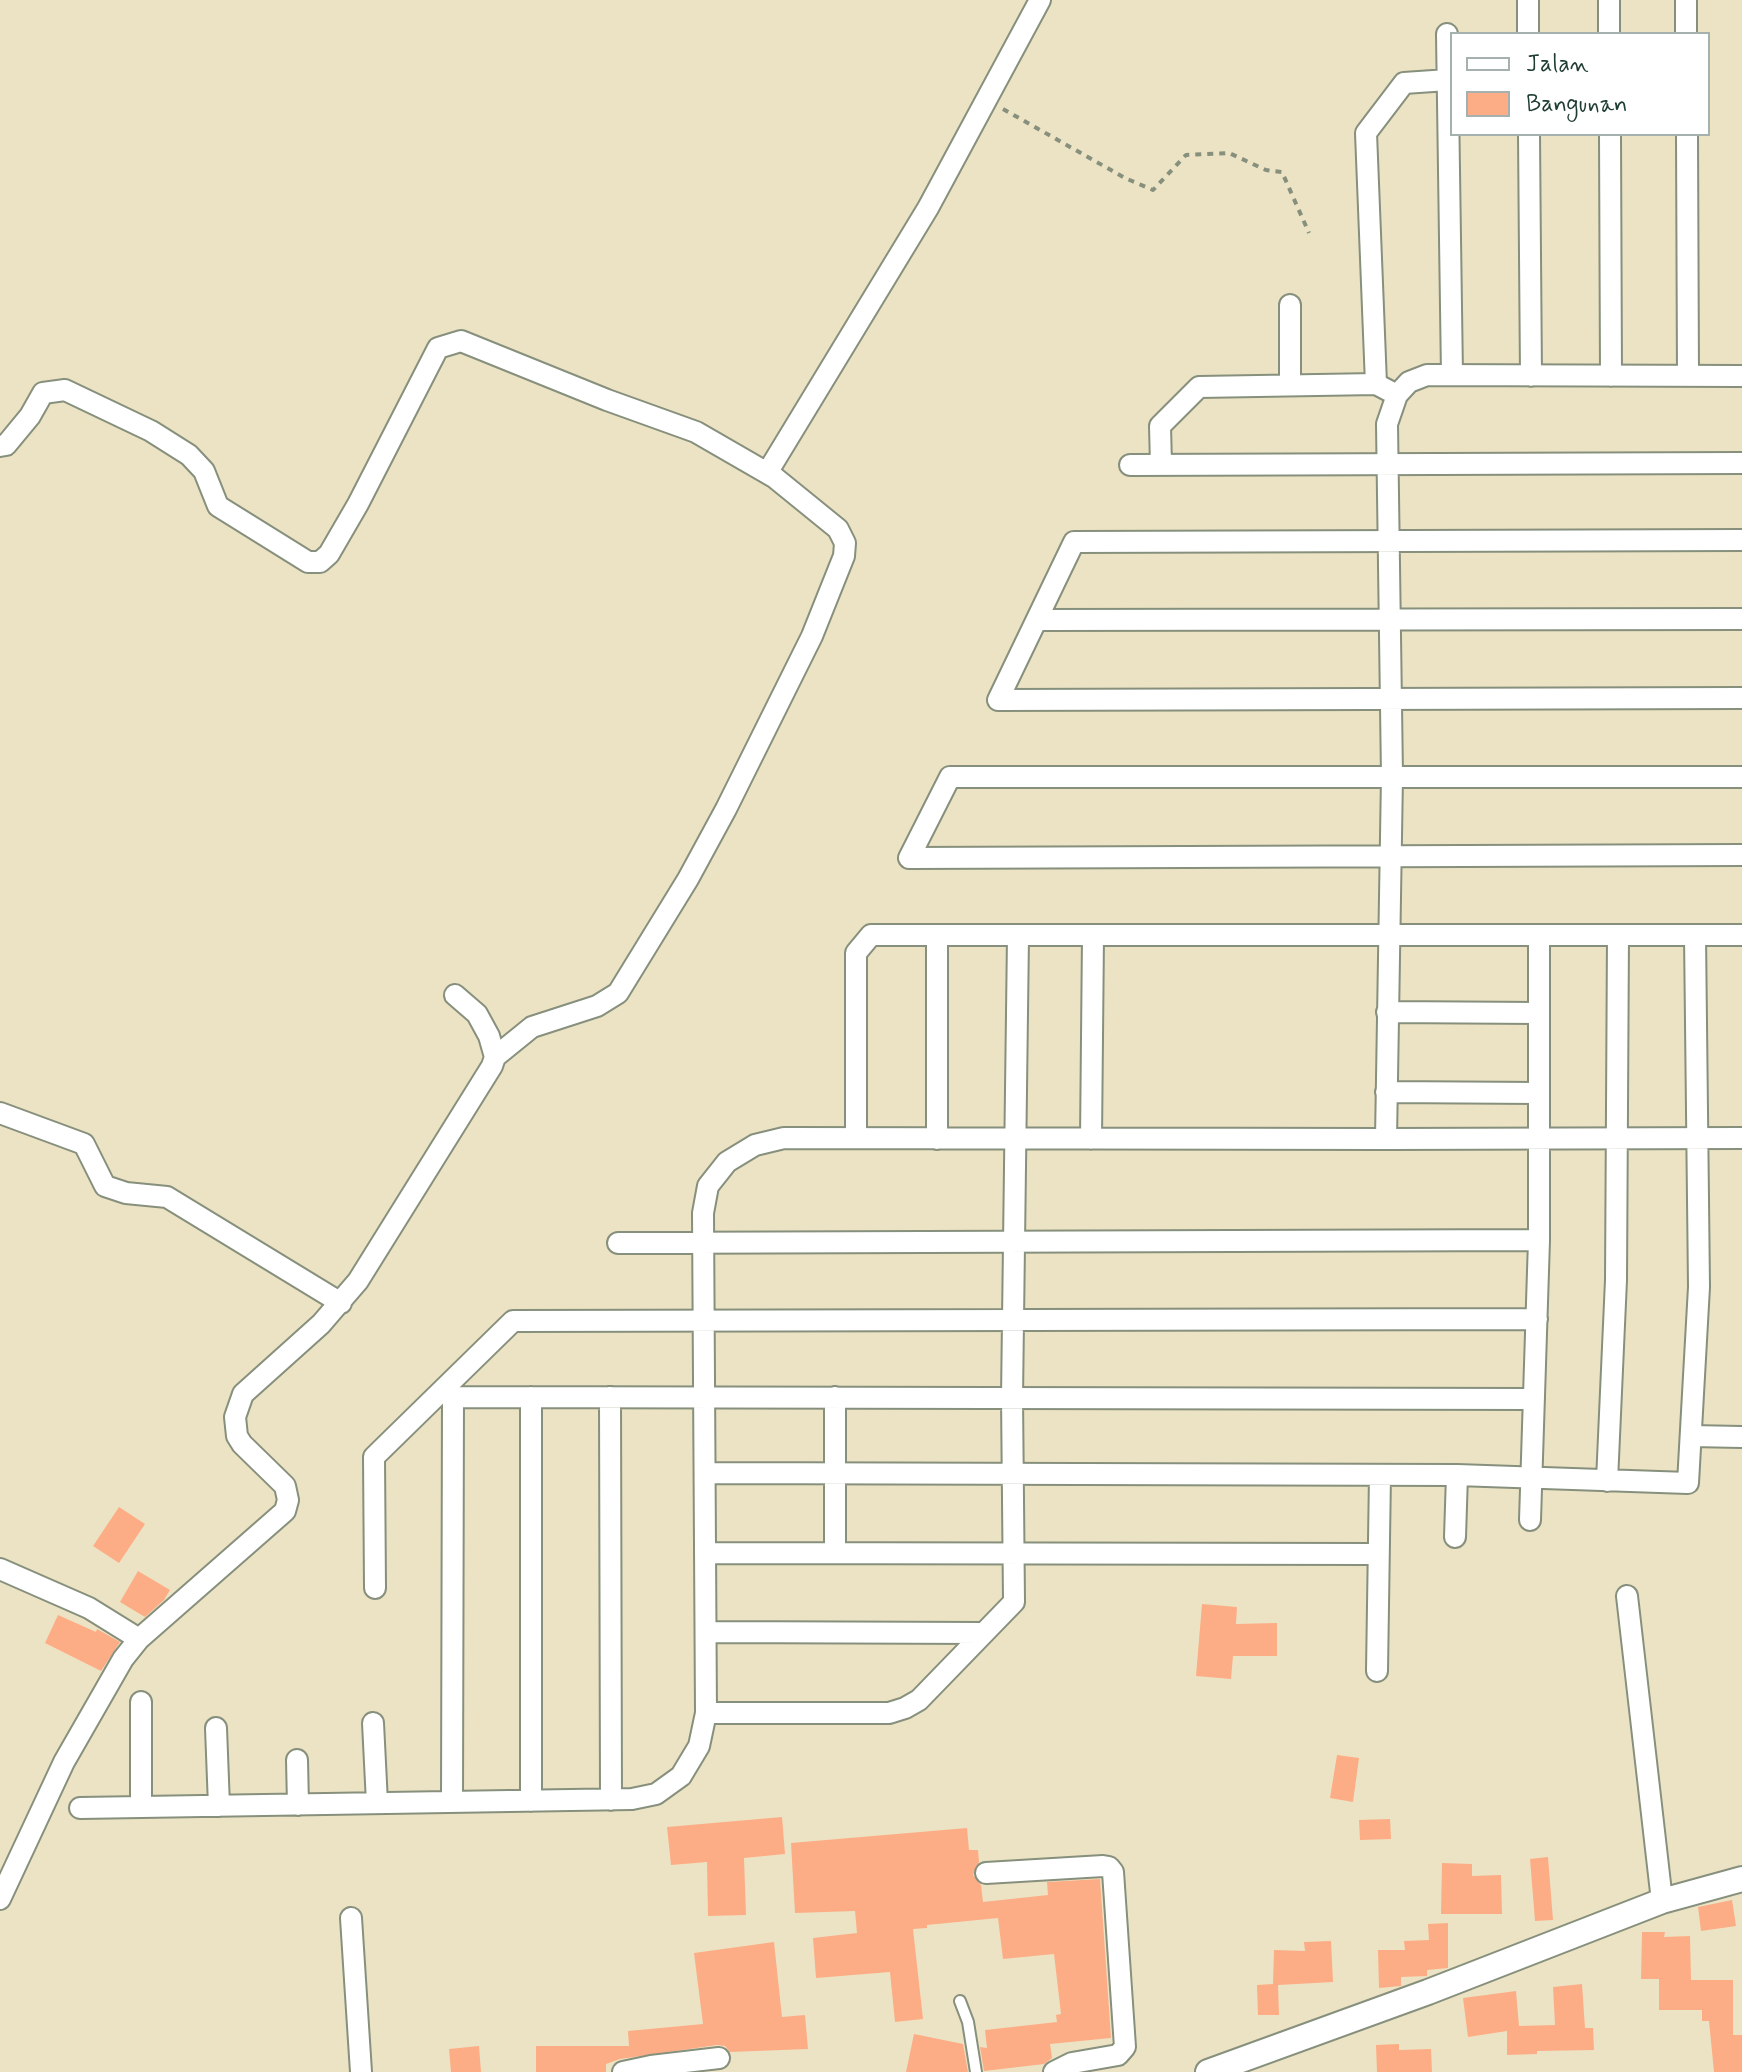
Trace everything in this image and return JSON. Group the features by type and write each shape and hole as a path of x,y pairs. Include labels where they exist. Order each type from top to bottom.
{"street":[{"path":"767,473 928,208 1040,0"},
{"path":"1528,0 1528,32"},
{"path":"1609,0 1609,32"},
{"path":"1686,0 1686,32"},
{"path":"1447,34 1452,375"},
{"path":"1376,384 1366,133 1404,83 1448,80"},
{"path":"1529,136 1531,376"},
{"path":"1610,136 1611,376"},
{"path":"1687,136 1688,376"},
{"path":"1290,305 1290,385"},
{"path":"0,446 6,445 30,416 43,393 65,390 151,431 189,455 204,471 218,506 308,562 320,562 329,554 351,516 438,348 461,341 696,432 767,473 815,508 838,529 845,543 844,556 812,636 688,879 618,993 597,1006 532,1027 495,1057 374,1258 341,1303 252,1384 238,1404 235,1417 237,1436 285,1486 288,1500 285,1511 139,1639 123,1659 64,1762 0,1899"},
{"path":"1386,1139 1392,776 1387,424 1397,395 1409,382 1427,375 1742,376"},
{"path":"1161,465 1160,426 1199,387 1376,384 1397,395"},
{"path":"1130,465 1742,463"},
{"path":"1742,540 1074,542 998,700 1742,698"},
{"path":"1037,620 1742,619"},
{"path":"1742,777 950,777 909,858 1742,855"},
{"path":"856,1138 856,953 871,935 1742,935"},
{"path":"1530,1520 1539,1240 1539,935"},
{"path":"1607,1481 1616,1280 1618,935"},
{"path":"705,1473 1457,1475 1688,1483 1699,1287 1695,935"},
{"path":"937,936 937,1139"},
{"path":"706,1713 889,1713 919,1700 1014,1602 1012,1397 1018,936"},
{"path":"1091,1139 1093,936"},
{"path":"455,995 477,1014 489,1036 495,1057"},
{"path":"1387,1012 1539,1013"},
{"path":"1386,1092 1539,1093"},
{"path":"0,1113 84,1144 105,1186 126,1193 167,1197 341,1303"},
{"path":"80,1808 632,1799 656,1794 681,1776 699,1746 706,1713 703,1213 708,1186 727,1162 755,1145 784,1138 1742,1138"},
{"path":"618,1243 1539,1240"},
{"path":"375,1588 374,1457 513,1321 1537,1319"},
{"path":"704,1396 1012,1397"},
{"path":"452,1802 453,1397 1534,1399"},
{"path":"531,1397 531,1801"},
{"path":"610,1397 611,1800"},
{"path":"835,1397 835,1553"},
{"path":"1691,1436 1742,1437"},
{"path":"1377,1671 1380,1475"},
{"path":"1455,1537 1457,1475"},
{"path":"706,1553 1378,1554"},
{"path":"0,1569 89,1608 139,1639"},
{"path":"1627,1596 1662,1901"},
{"path":"706,1632 984,1633"},
{"path":"141,1702 141,1807"},
{"path":"373,1723 377,1803"},
{"path":"216,1728 219,1806"},
{"path":"297,1760 298,1805"},
{"path":"986,1873 1103,1866 1113,1872 1125,2047 1118,2055 1072,2063 1054,2072"},
{"path":"1208,2072 1441,1987 1662,1901 1742,1879"},
{"path":"351,1918 361,2072"},
{"path":"623,2072 719,2058"}],"lane":[{"path":"960,2001 968,2022 976,2072"}],"path":[{"path":"986,101 1125,178 1153,190 1186,155 1229,153 1266,170 1282,172 1309,233"}],"building":[{"path":"119,1507 145,1524 119,1563 93,1546"},
{"path":"138,1571 170,1590 145,1617 120,1602"},
{"path":"1202,1604 1237,1607 1236,1624 1277,1623 1277,1656 1233,1656 1231,1679 1196,1676"},
{"path":"58,1615 96,1632 97,1629 120,1642 101,1671 45,1643"},
{"path":"1337,1755 1359,1758 1353,1802 1330,1798"},
{"path":"782,1817 785,1854 744,1858 746,1915 708,1916 707,1862 671,1865 667,1827"},
{"path":"1390,1819 1391,1839 1360,1840 1359,1820"},
{"path":"967,1828 969,1850 978,1850 979,1862 973,1875 981,1885 983,1902 1048,1895 1047,1882 1100,1879 1111,2038 1050,2044 1052,2058 1044,2064 984,2071 980,2047 987,2048 985,2030 1057,2022 1056,2015 1061,2014 1054,1954 1003,1959 998,1918 913,1929 923,2019 895,2022 890,1972 816,1978 813,1938 857,1933 855,1911 795,1913 791,1843"},
{"path":"1548,1857 1553,1920 1535,1921 1530,1859"},
{"path":"1442,1863 1472,1864 1472,1876 1501,1875 1502,1914 1441,1914"},
{"path":"1732,1900 1736,1926 1701,1931 1698,1907"},
{"path":"1448,1923 1448,1968 1427,1970 1427,1976 1401,1977 1401,1986 1379,1988 1378,1950 1405,1950 1404,1941 1429,1940 1428,1924"},
{"path":"1642,1932 1665,1932 1664,1937 1690,1936 1691,1980 1733,1980 1733,2035 1742,2035 1742,2072 1714,2072 1709,2021 1702,2021 1702,2010 1659,2010 1659,1979 1641,1979"},
{"path":"1331,1941 1333,1982 1278,1985 1279,2015 1258,2015 1257,1985 1273,1984 1274,1950 1305,1951 1304,1942"},
{"path":"774,1942 782,2017 805,2015 808,2049 730,2052 725,2046 717,2045 620,2059 606,2064 606,2072 536,2072 536,2046 629,2046 628,2031 703,2024 694,1953"},
{"path":"1582,1984 1585,2028 1593,2028 1594,2050 1507,2055 1507,2031 1468,2037 1463,1998 1516,1991 1519,2026 1555,2025 1553,1987"},
{"path":"914,2034 963,2044 968,2072 906,2072"},
{"path":"1399,2044 1399,2050 1431,2049 1432,2072 1377,2072 1376,2045"},
{"path":"479,2046 481,2072 451,2072 449,2049"}]}
